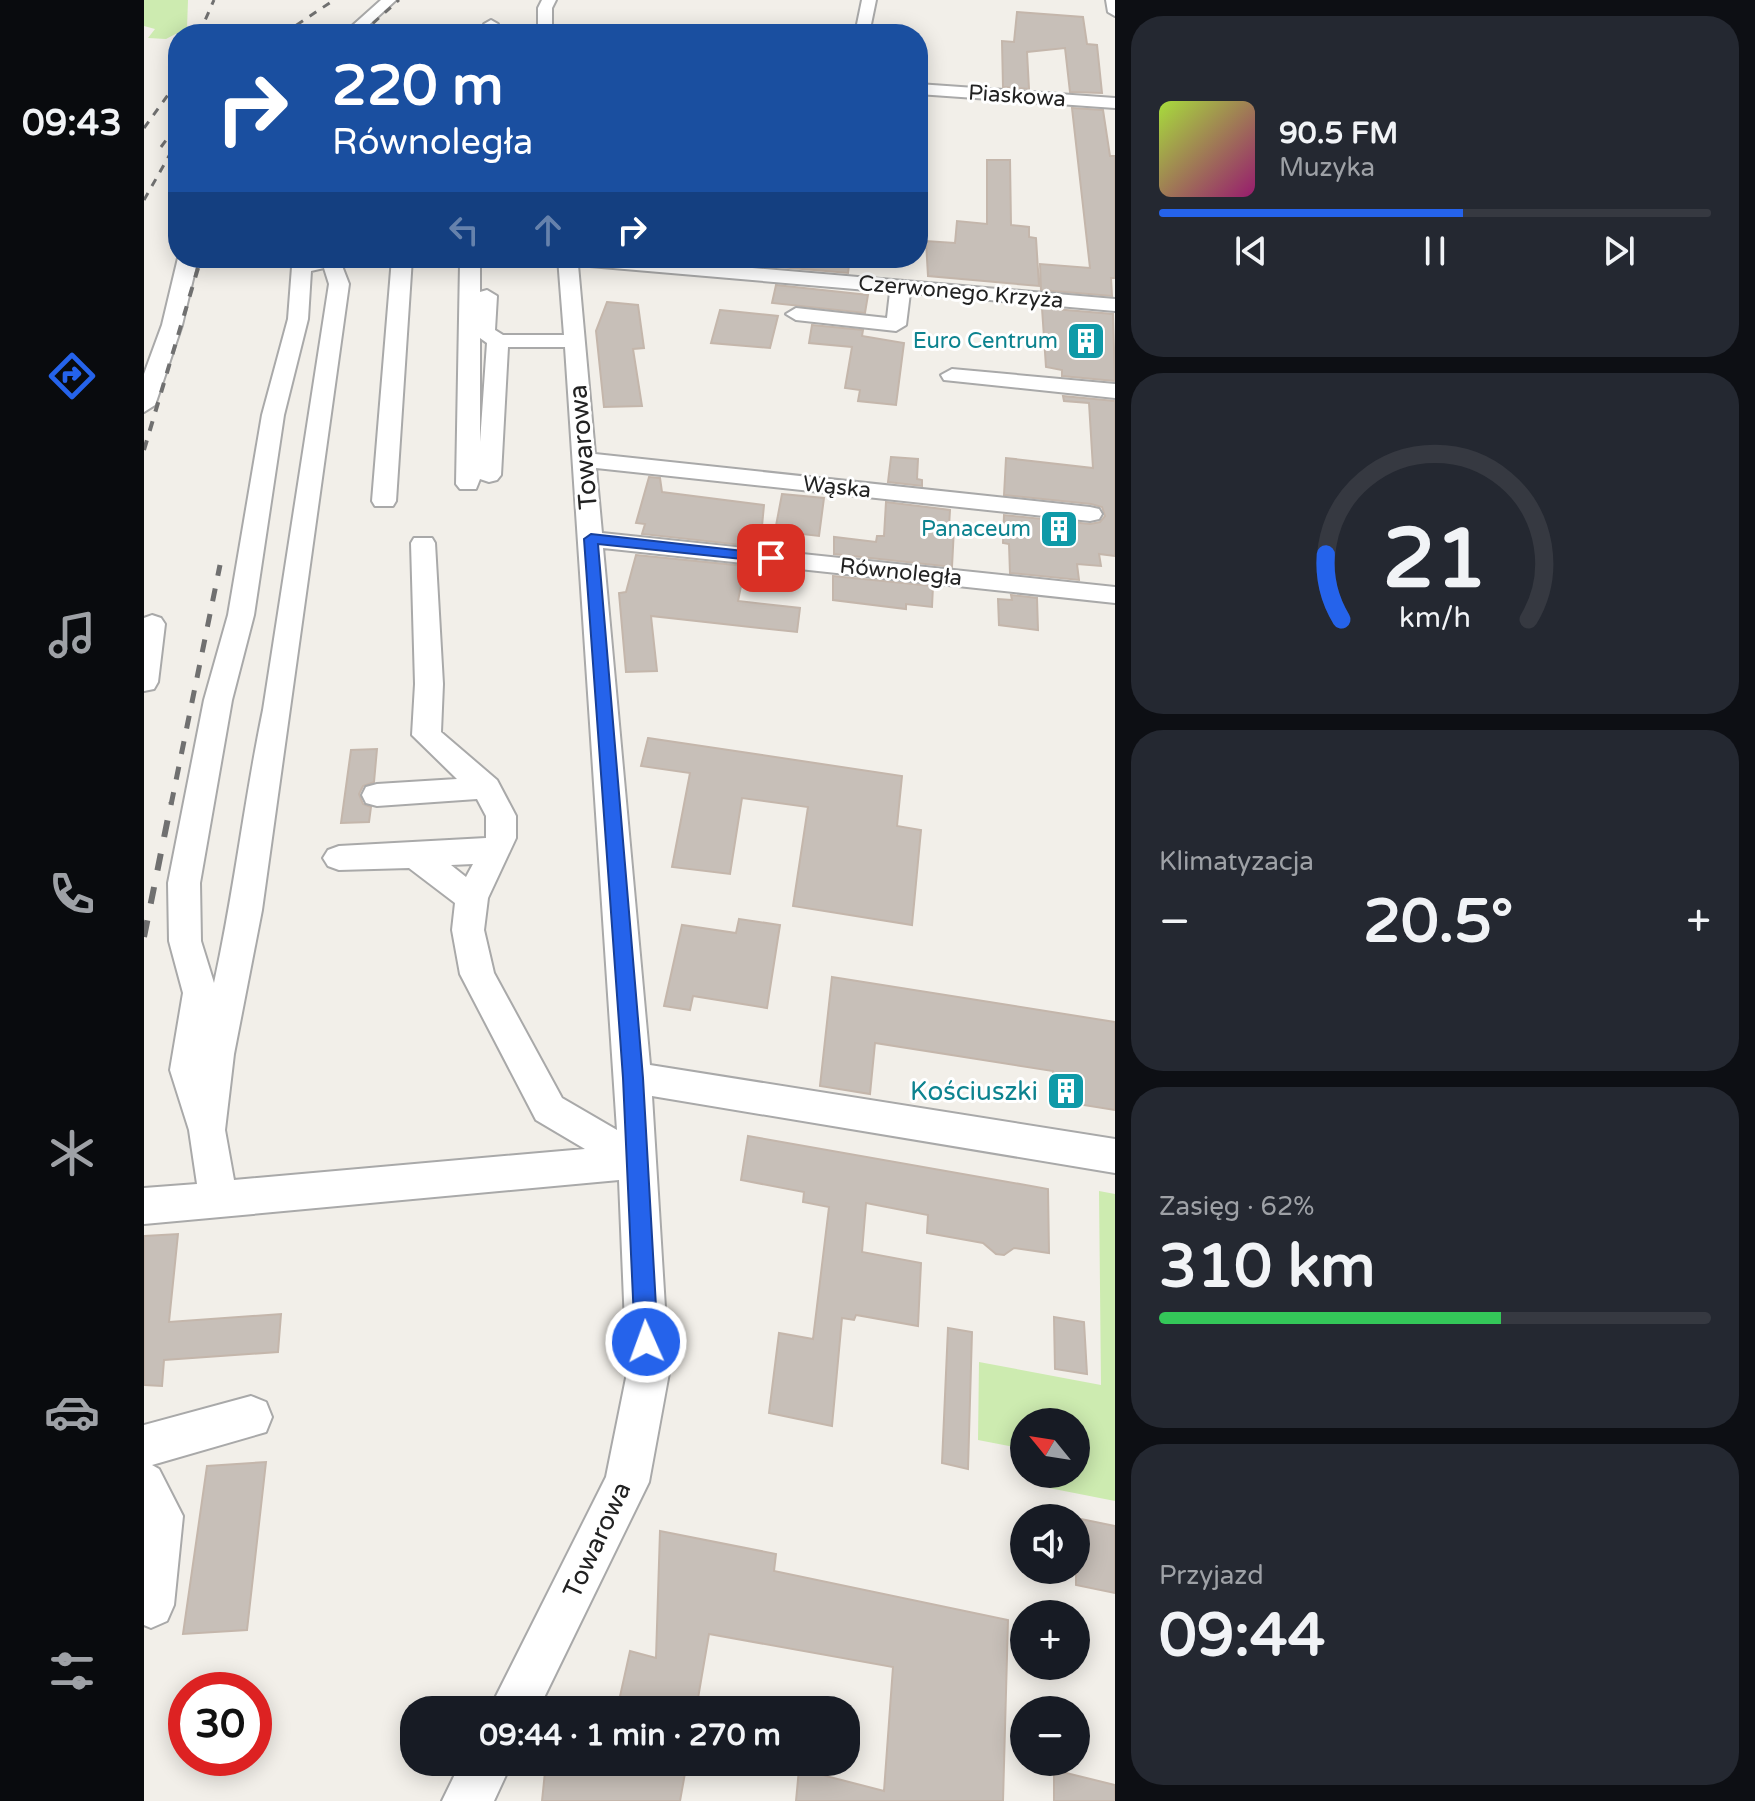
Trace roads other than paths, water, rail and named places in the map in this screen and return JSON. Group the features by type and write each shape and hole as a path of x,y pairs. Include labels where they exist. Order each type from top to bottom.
{"street":[{"path":"361,24 389,0"},
{"path":"545,24 545,8 549,0"},
{"path":"864,24 869,0"},
{"path":"1113,0 1115,12"},
{"name":"Piaskowa","path":"928,90 1115,103"},
{"path":"144,405 172,325 186,268"},
{"path":"218,1197 207,1130 188,1070 200,993 185,941 184,883 218,700 241,615 273,415 298,319 301,268"},
{"path":"207,1130 216,1054 246,910 264,774 277,710 339,284 334,268"},
{"path":"384,501 401,268"},
{"path":"470,268 478,480 498,341"},
{"path":"487,268 485,332 498,341 575,341"},
{"name":"Towarowa","path":"520,1696 627,1482 648,1373 633,1078 569,268"},
{"name":"Czerwonego Krzyża","path":"682,268 1115,305"},
{"path":"807,279 810,268"},
{"path":"796,314 896,325 901,287"},
{"path":"952,375 1115,391"},
{"name":"Wąska","path":"584,460 1102,515"},
{"name":"Równoległa","path":"591,539 1115,595"},
{"path":"423,543 429,684 426,735 486,788 501,816 501,838 472,898 468,930 477,974 549,1109 638,1161"},
{"path":"144,682 152,624"},
{"path":"377,795 486,788"},
{"path":"339,858 495,851"},
{"path":"415,856 472,898"},
{"path":"633,1078 1115,1156"},
{"path":"144,1206 638,1161"},
{"path":"144,1446 251,1417"},
{"path":"144,1484 161,1516 151,1605"},
{"path":"467,1801 480,1776"}],"railway":[{"path":"203,24 214,0"},
{"path":"298,24 334,0"},
{"path":"372,24 399,0"},
{"path":"144,128 168,95"},
{"path":"161,147 168,138"},
{"path":"144,200 168,158"},
{"path":"144,450 198,268"},
{"path":"171,805 220,565"},
{"path":"144,937 171,803"}],"place":[{"name":"Euro Centrum","path":"1086,341"},
{"name":"Panaceum","path":"1059,529"},
{"name":"Kościuszki","path":"1066,1091"}]}
